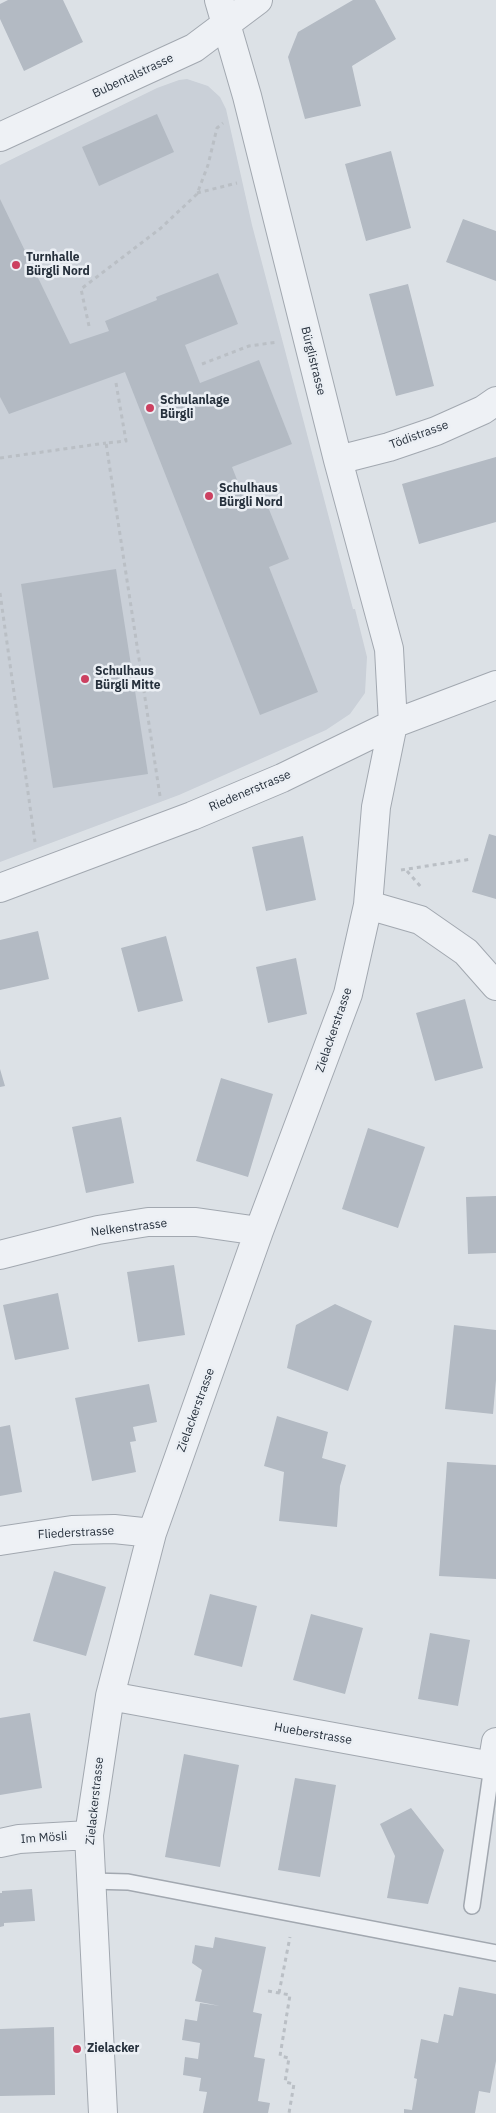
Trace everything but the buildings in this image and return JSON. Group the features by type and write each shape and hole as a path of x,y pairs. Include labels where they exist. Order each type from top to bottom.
{"street":[{"name":"Bubentalstrasse","path":"0,137 194,48 222,12 258,0"},
{"name":"Bürglistrasse","path":"222,12 247,96 338,460 388,649 393,724"},
{"name":"Tödistrasse","path":"338,460 436,431 483,410 496,400"},
{"name":"Riedenerstrasse","path":"0,888 192,816 282,778 393,724 480,689 496,685"},
{"name":"Zielackerstrasse","path":"103,2113 89,1835 110,1696 152,1534 259,1231 348,994 368,905 376,807 393,724"},
{"path":"368,905 420,920 466,952 496,986"},
{"name":"Nelkenstrasse","path":"0,1255 98,1230 148,1222 196,1222 259,1231"},
{"name":"Fliederstrasse","path":"0,1540 72,1530 114,1529 152,1534"},
{"name":"Hueberstrasse","path":"110,1696 494,1754"},
{"name":"Im Mösli","path":"0,1843 19,1839 89,1835"}],"lane":[{"path":"472,1906 494,1754"},
{"path":"91,1881 128,1882 496,1952"}],"path":[{"path":"89,326 81,289 162,228 197,194 208,164 217,128 220,124 227,122"},
{"path":"197,194 239,183"},
{"path":"202,364 249,346 283,342"},
{"path":"0,458 126,441 116,383"},
{"path":"106,443 160,797"},
{"path":"0,592 35,847"},
{"path":"406,871 472,859"},
{"path":"279,1992 295,1914"},
{"path":"268,1991 290,1995 280,2056 289,2058 285,2082 294,2084 289,2113"}],"shaded area":[{"name":"Schulanlage Bürgli","path":"187,79 208,86 220,97 226,109 252,225 367,657 365,693 350,714 326,730 179,795 0,862 0,165 157,88"}],"place":[{"name":"Turnhalle Bürgli Nord","path":"16,265"},
{"name":"Schulanlage Bürgli","path":"150,408"},
{"name":"Schulhaus Bürgli Nord","path":"209,496"},
{"name":"Schulhaus Bürgli Mitte","path":"85,679"},
{"name":"Zielacker","path":"77,2049"}]}
